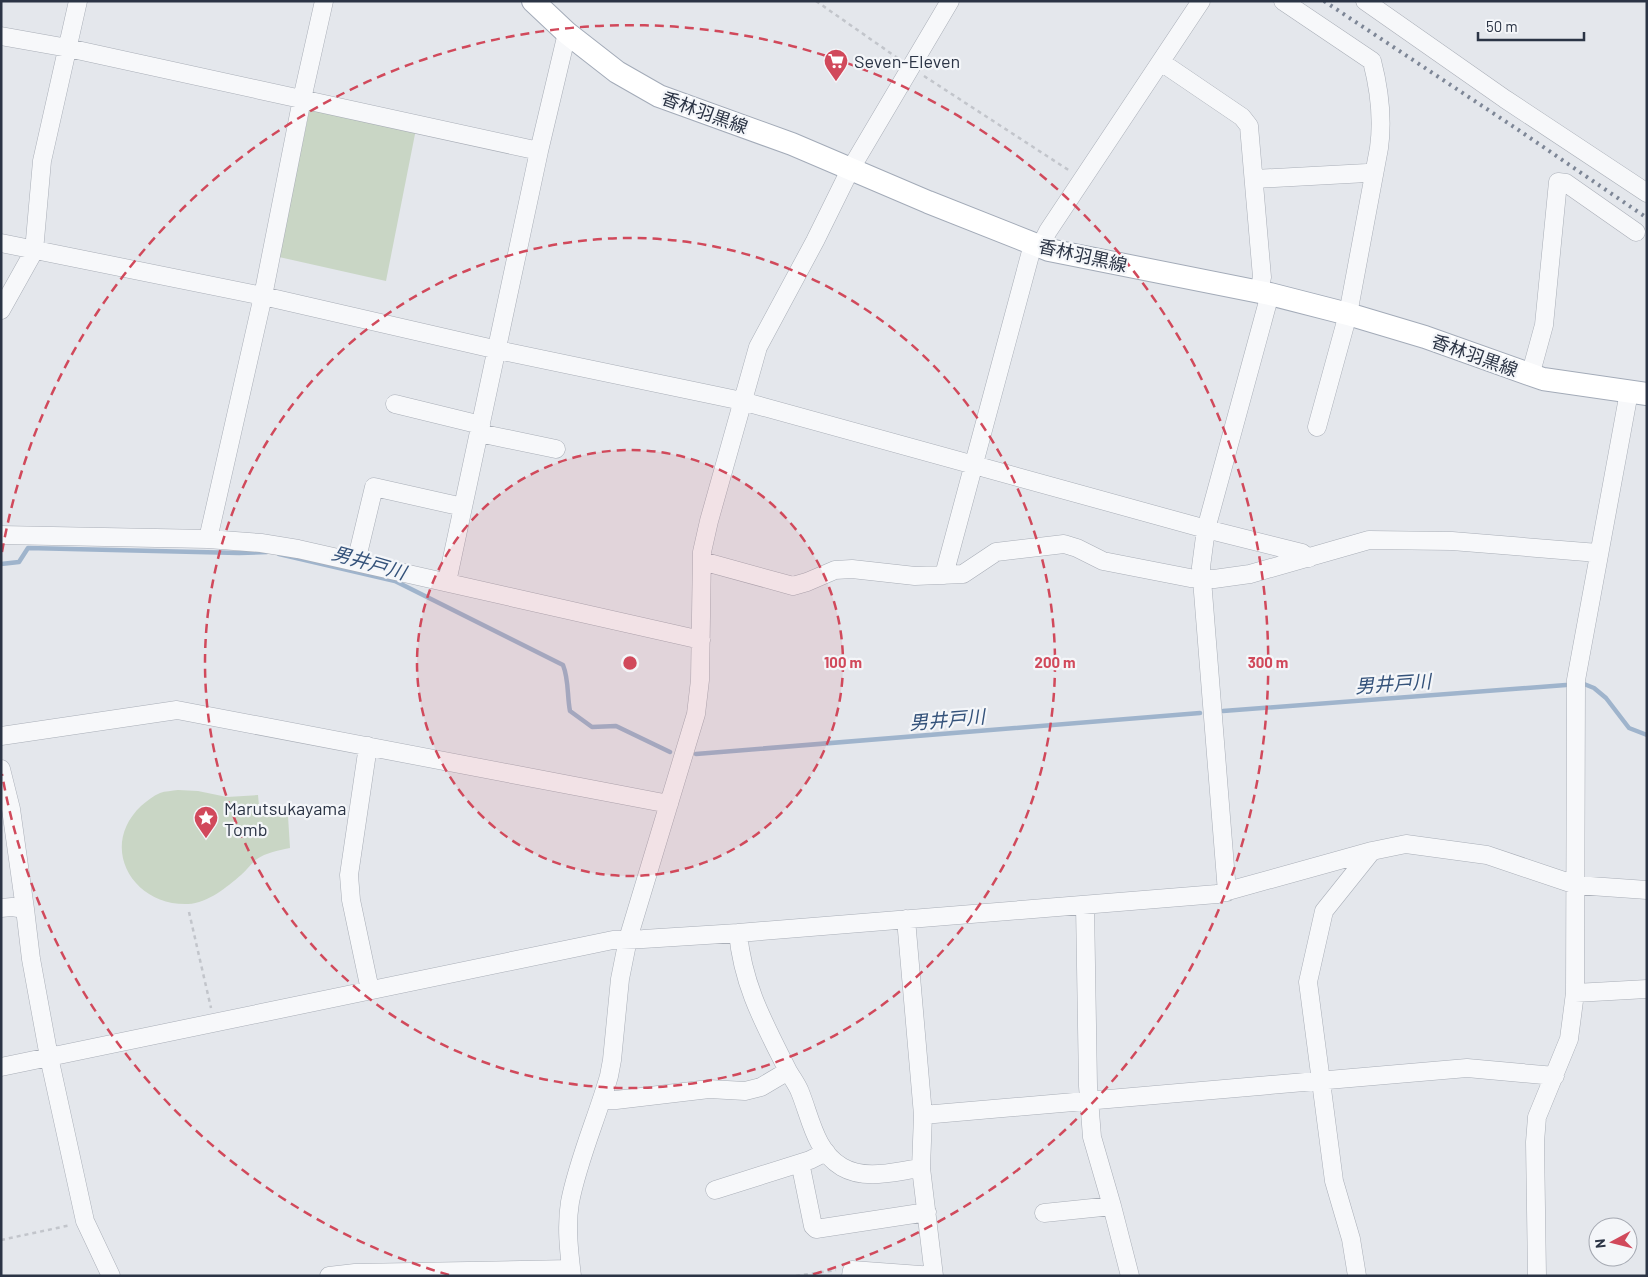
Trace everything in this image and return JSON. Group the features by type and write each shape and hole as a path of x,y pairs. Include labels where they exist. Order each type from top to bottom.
{"main road":[{"name":"香林羽黒線","path":"534,1 567,33 617,72 659,96 792,144 850,170 1036,245 1059,252 1264,293 1348,314 1426,337 1530,376 1638,393"}],"street":[{"path":"1,310 34,251 42,161 78,1"},
{"path":"208,540 263,296 302,99 324,1"},
{"path":"329,1276 355,1273 571,1272 568,1221 570,1204 602,1100 612,1060 620,979 628,939 696,714 700,688 702,561 706,534 758,347 815,241 850,170 950,1"},
{"path":"944,575 973,465 1036,245 1048,231 1201,1"},
{"path":"1283,1 1372,61 1375,71 1382,130 1348,314 1317,427"},
{"path":"1365,1 1505,100 1647,193"},
{"path":"447,582 539,152 567,33"},
{"path":"1,36 68,48 539,152"},
{"path":"1160,62 1242,117 1248,126 1264,293 1206,529 1201,578 1227,892"},
{"path":"1254,179 1367,173 1374,176"},
{"path":"1530,376 1544,325 1558,182 1566,183 1636,232"},
{"path":"1,243 263,296 498,350 742,401 1206,529 1302,553 1309,558"},
{"path":"1537,1276 1535,1142 1537,1117 1569,1039 1575,993 1576,680 1598,553 1638,393"},
{"path":"395,404 556,449"},
{"path":"356,562 374,488 463,507"},
{"path":"1,535 208,540 270,544 701,640"},
{"path":"702,561 793,586 835,570 852,569 915,576 963,574 996,552 1064,544 1103,561 1214,579 1250,574 1369,540 1452,541 1598,553"},
{"path":"1,736 178,710 669,804"},
{"path":"368,746 349,875 351,900 370,990"},
{"path":"1,769 6,809 25,909 31,959 48,1057 85,1222 111,1276"},
{"path":"1,1067 613,940 642,940 738,933 1217,894 1372,851 1406,844 1487,855 1576,885 1647,890"},
{"path":"1357,1276 1351,1239 1334,1180 1308,982 1324,911 1372,851"},
{"path":"1085,905 1088,1100 1092,1136 1130,1276"},
{"path":"1,908 25,909"},
{"path":"852,1273 934,1276 921,1168 923,1115 906,919"},
{"path":"738,933 739,948 754,1002 800,1091 812,1130 826,1152 842,1167 856,1173 869,1175 921,1168"},
{"path":"1575,993 1647,989"},
{"path":"923,1115 1467,1068 1555,1076"},
{"path":"602,1100 709,1090 745,1091 761,1087 788,1071"},
{"path":"715,1190 799,1164 826,1152"},
{"path":"799,1164 813,1226 816,1229 927,1212"},
{"path":"1044,1213 1112,1206"}],"path":[{"path":"816,1 911,67 1082,180"},
{"path":"189,912 215,1022"},
{"path":"1,1240 85,1222"},
{"path":"796,1276 844,1268 852,1273"}],"green space":[{"path":"310,107 416,129 386,281 279,257"},
{"name":"Marutsukayama Tomb","path":"178,790 198,791 227,797 258,795 259,806 265,817 288,816 290,848 260,857 230,884 217,894 203,901 188,904 168,902 151,895 138,885 128,871 122,856 122,839 128,822 141,806 160,793"}],"waterway":[{"name":"男井戸川","path":"1,564 19,562 28,548 267,552"},
{"name":"男井戸川","path":"279,554 395,581 563,665 570,711 592,727 616,726 670,752"},
{"name":"男井戸川","path":"1584,684 1594,688 1606,698 1629,728 1647,735"},
{"name":"男井戸川","path":"1223,711 1566,685"},
{"name":"男井戸川","path":"696,754 1200,713"}],"railway":[{"path":"1324,1 1647,218"}],"place":[{"name":"Seven-Eleven","path":"836,82"},
{"name":"Marutsukayama Tomb","path":"206,839"}]}
